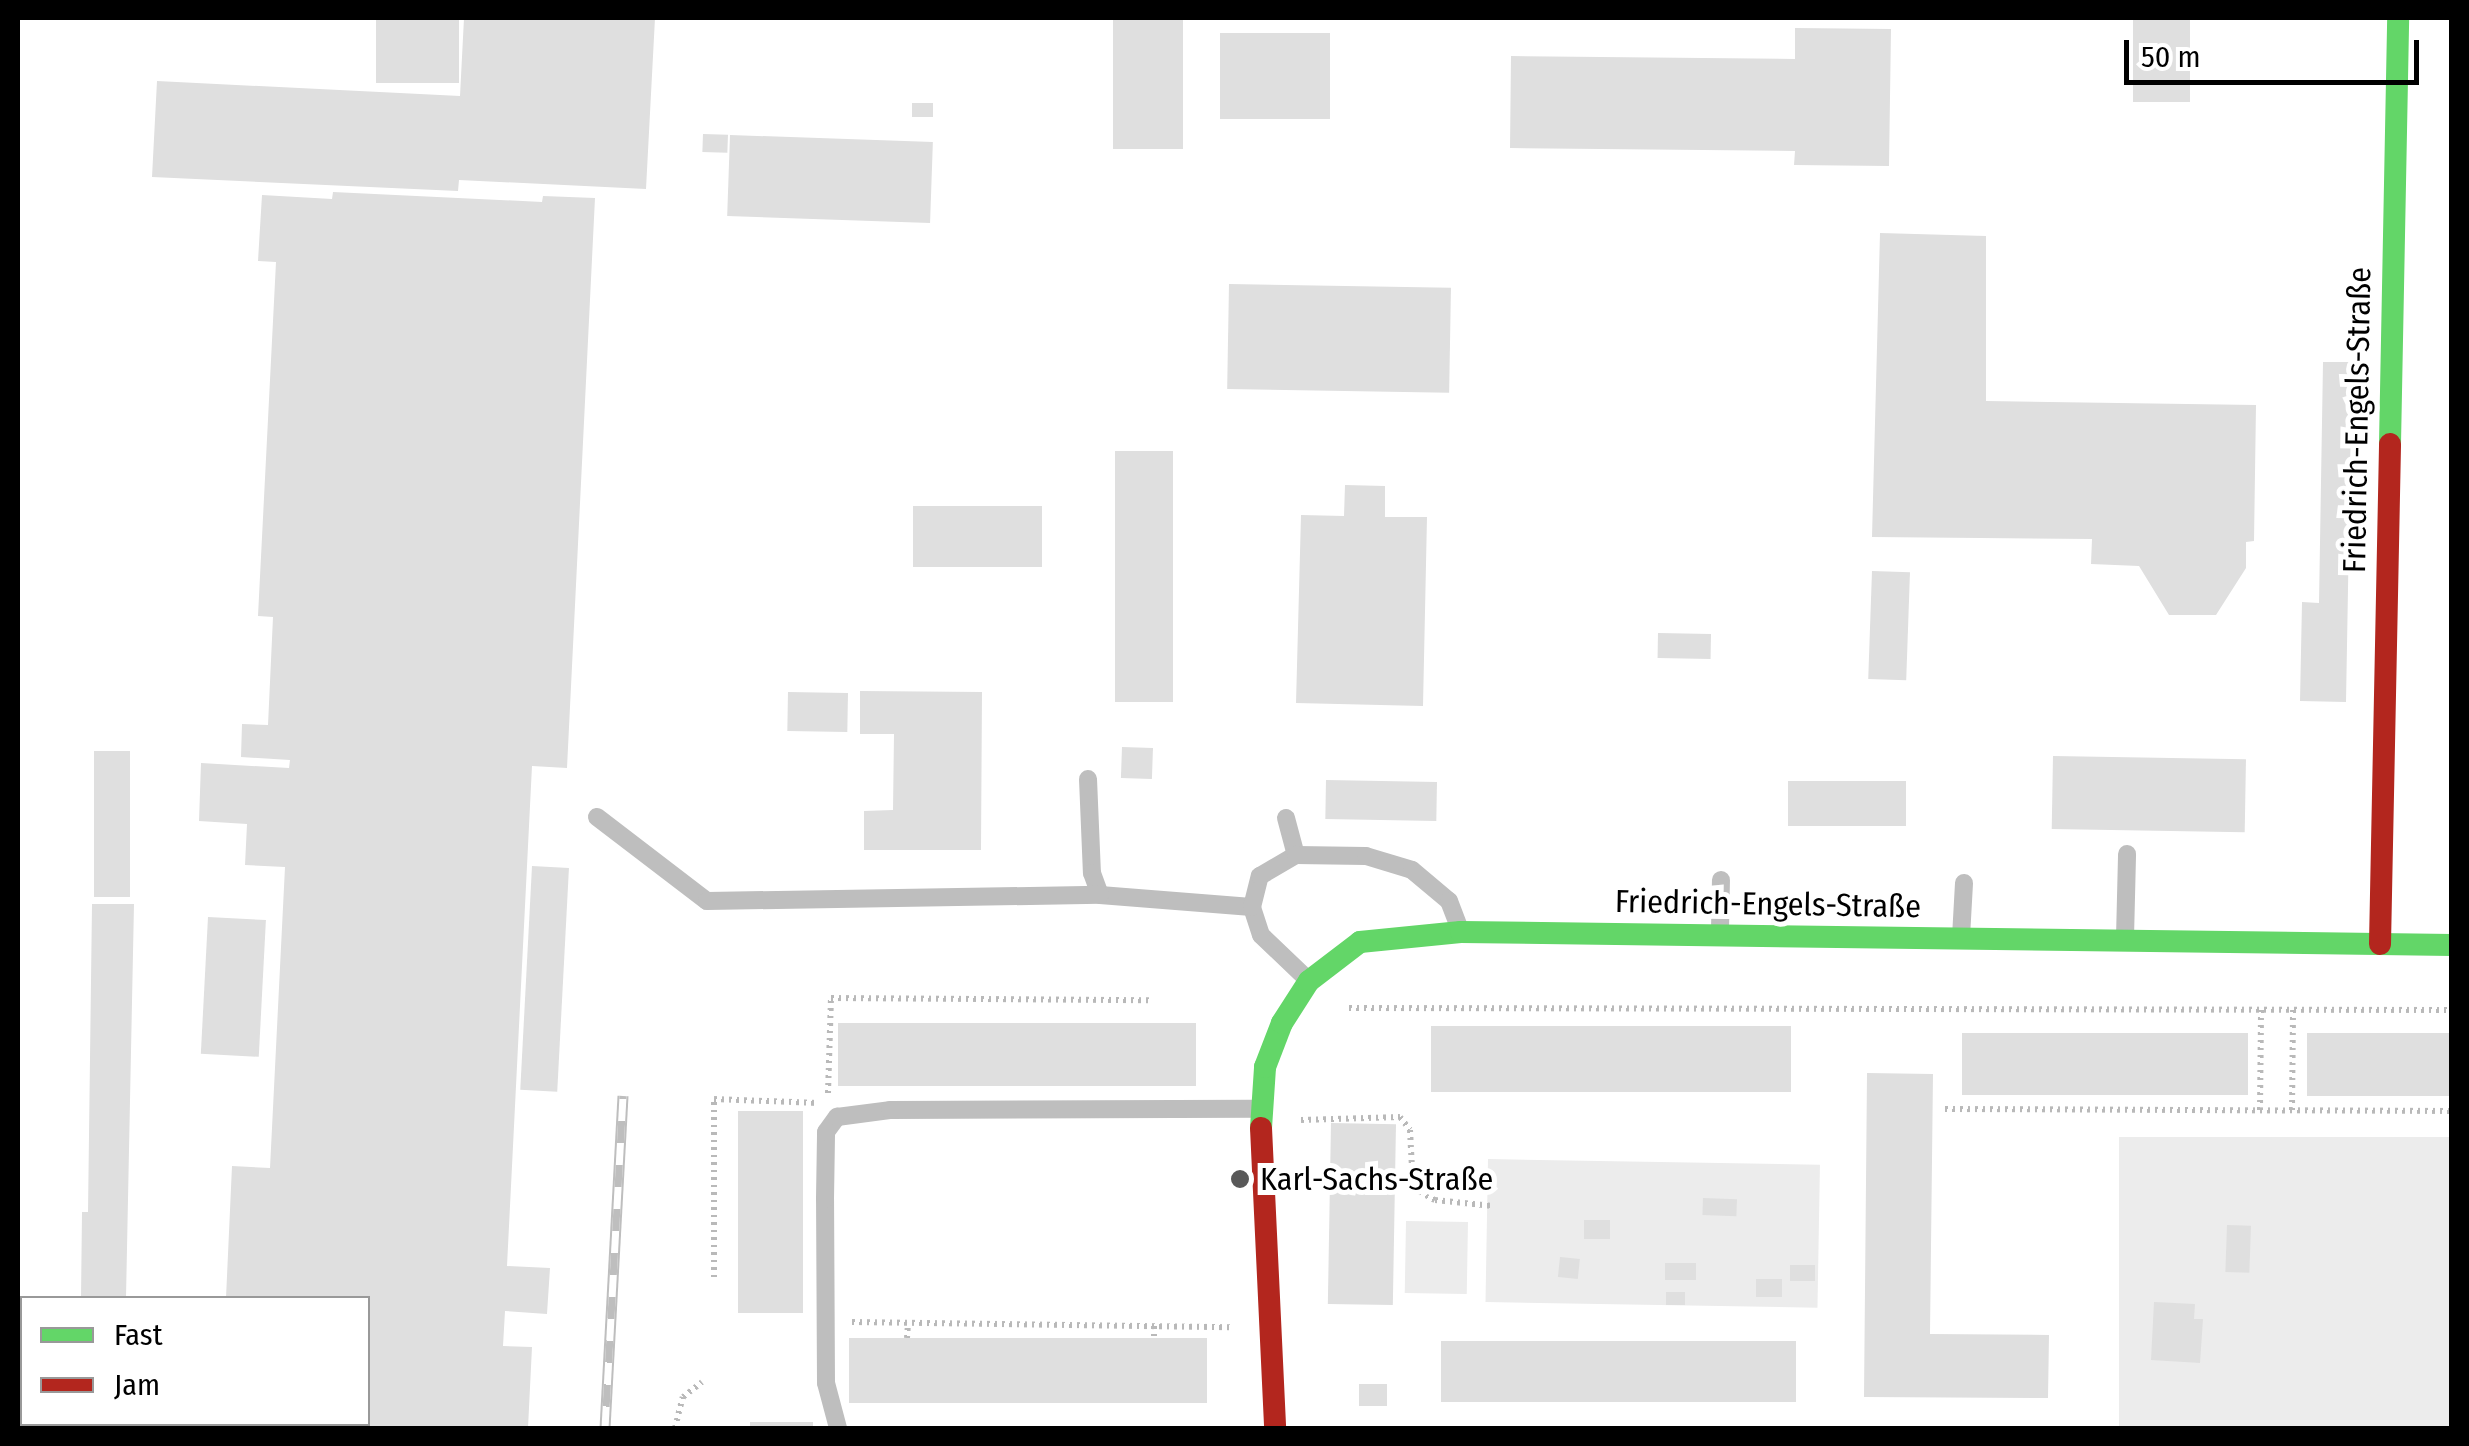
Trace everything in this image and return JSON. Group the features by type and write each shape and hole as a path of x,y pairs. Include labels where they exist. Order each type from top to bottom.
{"street":[{"name":"Friedrich-Engels-Straße","path":"2380,944 2398,18"},
{"name":"Friedrich-Engels-Straße","path":"1275,1428 1260,1109 1265,1068 1282,1023 1309,981 1360,942 1461,932 2452,945"}],"lane":[{"path":"1088,779 1092,873 1100,895"},
{"path":"597,817 706,901 1100,895 1252,907"},
{"path":"1286,818 1296,856"},
{"path":"2125,940 2127,854"},
{"path":"1309,981 1261,935 1252,907 1260,876 1296,856 1366,856 1412,870 1448,901 1461,932"},
{"path":"1720,936 1722,880"},
{"path":"1961,939 1964,883"},
{"path":"838,1428 826,1382 826,1132 845,1112 1260,1109"}],"path":[{"path":"714,1277 714,1099 810,1100 828,1106 831,998 1148,1000"},
{"path":"1332,1008 2452,1010"},
{"path":"2260,1110 2261,1010"},
{"path":"2292,1110 2293,1010"},
{"path":"1296,1104 1296,1139"},
{"path":"1945,1109 2452,1110"},
{"path":"1295,1120 1400,1118 1410,1130 1413,1188 1436,1200 1493,1206"},
{"path":"826,1322 1236,1327"},
{"path":"908,1323 908,1338"},
{"path":"974,1338 975,1324"},
{"path":"1077,1325 1077,1338"},
{"path":"1154,1326 1154,1338"},
{"path":"675,1428 683,1397 702,1382"}],"shaded area":[{"path":"2119,1137 2451,1137 2451,1428 2119,1428"},
{"path":"1488,1159 1820,1165 1817,1308 1486,1302"},
{"path":"1406,1221 1468,1222 1467,1294 1405,1293"}],"building":[{"path":"376,18 459,18 459,83 376,83"},
{"path":"464,18 655,18 646,189 459,180 458,191 152,177 157,81 460,96"},
{"path":"1113,18 1183,18 1183,149 1113,149"},
{"path":"2133,18 2190,18 2190,102 2133,102"},
{"path":"1795,28 1891,29 1889,166 1794,165 1795,151 1510,148 1511,56 1795,59"},
{"path":"1220,33 1330,33 1330,119 1220,119"},
{"path":"912,103 933,103 933,117 912,117"},
{"path":"703,134 728,135 727,153 702,152"},
{"path":"730,135 933,142 930,223 727,216"},
{"path":"333,192 542,202 543,196 595,198 567,768 532,766 507,1266 550,1268 547,1314 505,1311 503,1346 532,1347 528,1428 219,1428 370,1426 370,1296 226,1296 232,1166 270,1168 285,867 245,865 247,824 199,821 201,763 289,768 290,760 241,757 242,724 268,725 273,617 258,616 276,262 258,261 262,195 332,199"},
{"path":"1880,233 1986,236 1986,401 2256,405 2254,541 2246,542 2246,568 2216,615 2169,615 2139,566 2091,564 2092,539 1872,537"},
{"path":"1229,284 1451,288 1449,393 1227,389"},
{"path":"2323,362 2352,362 2346,702 2300,701 2302,602 2319,603"},
{"path":"1115,451 1173,451 1173,702 1115,702"},
{"path":"1345,485 1385,486 1385,517 1427,517 1423,706 1296,703 1301,515 1344,516"},
{"path":"913,506 1042,506 1042,567 913,567"},
{"path":"1872,571 1910,572 1906,680 1868,679"},
{"path":"1658,633 1711,634 1711,659 1658,658"},
{"path":"860,691 982,692 981,850 864,850 864,811 893,810 894,734 860,734"},
{"path":"788,692 848,693 847,732 787,731"},
{"path":"1122,747 1153,748 1152,779 1121,778"},
{"path":"94,751 130,751 130,897 94,897"},
{"path":"2053,756 2246,759 2245,832 2052,829"},
{"path":"1326,780 1437,782 1436,821 1325,819"},
{"path":"1788,781 1906,781 1906,826 1788,826"},
{"path":"532,866 569,868 557,1092 520,1090"},
{"path":"92,904 134,904 126,1296 81,1296 82,1212 88,1212"},
{"path":"208,917 266,920 259,1057 201,1054"},
{"path":"838,1023 1196,1023 1196,1086 838,1086"},
{"path":"1431,1026 1791,1026 1791,1092 1431,1092"},
{"path":"1962,1033 2248,1033 2248,1095 1962,1095"},
{"path":"2307,1033 2452,1033 2452,1096 2307,1096"},
{"path":"1867,1073 1933,1074 1930,1334 2049,1335 2048,1398 1864,1397"},
{"path":"738,1111 803,1111 803,1313 738,1313"},
{"path":"1331,1123 1396,1124 1393,1305 1328,1304"},
{"path":"1703,1198 1737,1199 1736,1216 1702,1215"},
{"path":"1584,1220 1610,1220 1610,1239 1584,1239"},
{"path":"2227,1225 2251,1226 2249,1273 2225,1272"},
{"path":"1560,1257 1580,1259 1578,1279 1558,1277"},
{"path":"1665,1263 1696,1263 1696,1280 1665,1280"},
{"path":"1790,1265 1815,1265 1815,1281 1790,1281"},
{"path":"1756,1279 1782,1279 1782,1297 1756,1297"},
{"path":"1666,1292 1685,1292 1685,1305 1666,1305"},
{"path":"2154,1302 2195,1304 2194,1319 2203,1319 2200,1363 2151,1360"},
{"path":"849,1338 1207,1338 1207,1403 849,1403"},
{"path":"1441,1341 1796,1341 1796,1402 1441,1402"},
{"path":"1359,1384 1387,1384 1387,1406 1359,1406"},
{"path":"750,1422 813,1422 813,1428 750,1428"},
{"path":"79,1426 124,1426 124,1428"}],"railway":[{"path":"605,1428 623,1095"}],"traffic: fast":[{"path":"2390,444 2398,18"},
{"path":"1261,1128 1265,1067 1282,1023 1309,981 1360,942 1461,932 2452,945"}],"traffic: jam":[{"path":"2380,944 2390,444"},
{"path":"1261,1128 1275,1428"}],"place":[{"name":"Karl-Sachs-Straße","path":"1240,1179"}]}
